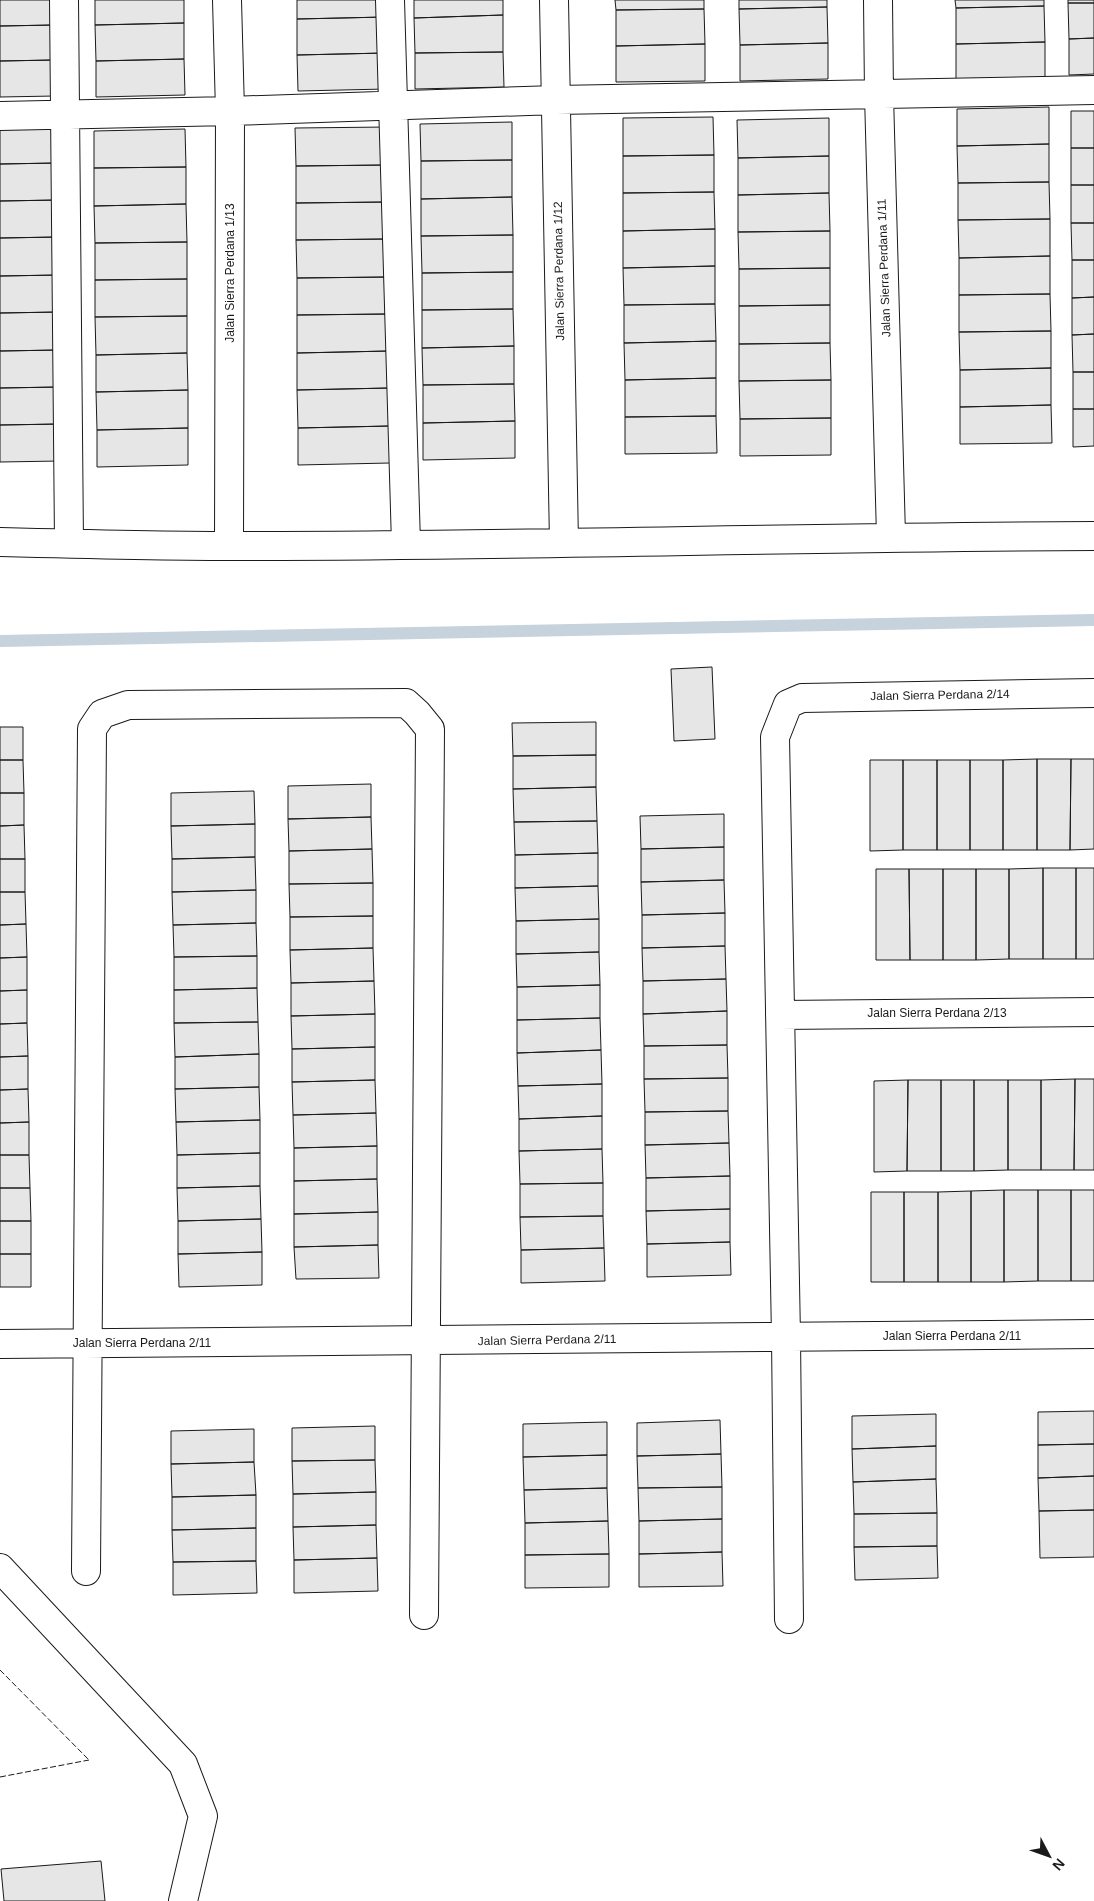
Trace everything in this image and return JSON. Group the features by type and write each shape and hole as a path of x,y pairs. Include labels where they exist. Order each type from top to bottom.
{"street":[{"path":"64,0 68,544"},
{"name":"Jalan Sierra Perdana 1/13","path":"227,0 230,111 229,546"},
{"path":"390,0 406,544"},
{"name":"Jalan Sierra Perdana 1/12","path":"554,0 564,543"},
{"name":"Jalan Sierra Perdana 1/11","path":"878,0 891,536"},
{"path":"0,116 230,111 556,100 1094,90"},
{"path":"0,542 229,546 564,543 891,536 1094,536"},
{"name":"Jalan Sierra Perdana 2/14","path":"780,1015 775,737 788,704 802,698 1094,693"},
{"path":"86,1571 92,729 102,714 128,705 406,703 430,729 424,1615"},
{"name":"Jalan Sierra Perdana 2/13","path":"780,1015 1094,1012"},
{"path":"780,1015 789,1619"},
{"name":"Jalan Sierra Perdana 2/11","path":"0,1344 1094,1334"},
{"path":"2,1572 183,1764 203,1816 183,1901"}],"building":[{"path":"0,0 54,0 54,25 0,26"},
{"path":"95,0 184,0 184,23 95,25"},
{"path":"297,0 385,0 385,17 297,19"},
{"path":"414,0 503,0 503,15 414,18"},
{"path":"615,0 704,0 704,9 616,10"},
{"path":"739,0 827,0 827,7 739,9"},
{"path":"955,0 1044,0 1044,6 956,8"},
{"path":"1068,0 1094,0 1094,3 1068,3"},
{"path":"1068,3 1094,3 1094,38 1069,39"},
{"path":"1044,6 1045,42 956,44 956,8"},
{"path":"827,7 828,43 740,45 739,9"},
{"path":"704,9 705,44 616,46 616,10"},
{"path":"503,15 503,52 415,53 414,18"},
{"path":"385,17 385,53 297,55 297,19"},
{"path":"184,23 184,59 96,61 95,25"},
{"path":"54,25 54,60 0,61 0,26"},
{"path":"1094,38 1094,74 1069,75 1069,39"},
{"path":"1045,42 1045,78 956,80 956,44"},
{"path":"828,43 828,79 740,81 740,45"},
{"path":"705,44 705,81 616,82 616,46"},
{"path":"503,52 504,87 415,89 415,53"},
{"path":"385,53 386,89 298,91 297,55"},
{"path":"184,59 185,95 96,97 96,61"},
{"path":"54,60 55,96 0,97 0,61"},
{"path":"1049,107 1049,144 957,146 957,109"},
{"path":"1071,111 1094,111 1094,148 1071,148"},
{"path":"713,117 714,155 623,156 623,118"},
{"path":"829,118 829,156 738,158 737,120"},
{"path":"512,122 512,160 421,161 420,124"},
{"path":"0,126 57,126 57,163 0,164"},
{"path":"387,127 387,165 296,166 295,128"},
{"path":"185,129 186,167 94,168 94,131"},
{"path":"1049,144 1049,182 958,183 957,146"},
{"path":"1071,148 1094,148 1094,185 1071,185"},
{"path":"714,155 714,192 623,193 623,156"},
{"path":"829,156 829,193 738,195 738,158"},
{"path":"512,160 512,197 421,199 421,161"},
{"path":"57,163 58,200 0,201 0,164"},
{"path":"387,165 387,202 296,203 296,166"},
{"path":"186,167 186,204 94,206 94,168"},
{"path":"1049,182 1050,219 958,220 958,183"},
{"path":"1071,185 1094,185 1094,223 1071,223"},
{"path":"714,192 715,229 623,231 623,193"},
{"path":"829,193 830,231 738,232 738,195"},
{"path":"512,197 513,235 421,236 421,199"},
{"path":"58,200 58,237 0,238 0,201"},
{"path":"387,202 387,239 296,240 296,203"},
{"path":"186,204 187,242 95,243 94,206"},
{"path":"1050,219 1050,256 959,258 958,220"},
{"path":"1071,223 1094,223 1094,260 1072,260"},
{"path":"715,229 715,266 623,268 623,231"},
{"path":"830,231 830,268 739,269 738,232"},
{"path":"513,235 513,272 422,273 421,236"},
{"path":"58,237 59,275 0,276 0,238"},
{"path":"387,239 388,277 297,278 296,240"},
{"path":"187,242 187,279 95,280 95,243"},
{"path":"1050,256 1050,294 959,295 959,258"},
{"path":"1072,260 1094,260 1094,297 1072,298"},
{"path":"715,266 715,304 624,305 623,268"},
{"path":"830,268 830,305 739,306 739,269"},
{"path":"513,272 513,309 422,310 422,273"},
{"path":"59,275 59,312 0,313 0,276"},
{"path":"388,277 388,314 297,315 297,278"},
{"path":"187,279 187,316 95,317 95,280"},
{"path":"1050,294 1051,331 959,332 959,295"},
{"path":"1094,297 1094,334 1072,335 1072,298"},
{"path":"715,304 716,341 624,343 624,305"},
{"path":"830,305 830,343 739,344 739,306"},
{"path":"513,309 514,346 422,348 422,310"},
{"path":"59,312 59,350 0,351 0,313"},
{"path":"388,314 389,351 297,353 297,315"},
{"path":"187,316 187,353 96,355 95,317"},
{"path":"1051,331 1051,368 960,370 959,332"},
{"path":"1094,334 1094,372 1073,372 1072,335"},
{"path":"716,341 716,378 625,380 624,343"},
{"path":"830,343 831,380 739,381 739,344"},
{"path":"514,346 514,384 423,385 422,348"},
{"path":"59,350 59,387 0,388 0,351"},
{"path":"389,351 389,388 297,390 297,353"},
{"path":"187,353 188,390 96,392 96,355"},
{"path":"1051,368 1051,405 960,407 960,370"},
{"path":"1073,372 1094,372 1094,409 1073,409"},
{"path":"716,378 716,416 625,417 625,380"},
{"path":"831,380 831,418 740,419 739,381"},
{"path":"514,384 515,421 423,423 423,385"},
{"path":"59,387 60,424 0,425 0,388"},
{"path":"389,388 390,426 298,428 297,390"},
{"path":"188,390 188,428 97,430 96,392"},
{"path":"1051,405 1052,443 960,444 960,407"},
{"path":"1073,409 1094,409 1094,446 1073,447"},
{"path":"716,416 717,453 625,454 625,417"},
{"path":"831,418 831,455 740,456 740,419"},
{"path":"515,421 515,458 423,460 423,423"},
{"path":"60,424 60,461 0,462 0,425"},
{"path":"390,426 390,463 298,465 298,428"},
{"path":"188,428 188,465 97,467 97,430"},
{"path":"712,667 715,739 674,741 671,669"},
{"path":"596,722 596,755 513,756 512,723"},
{"path":"0,727 23,727 23,760 0,760"},
{"path":"596,755 596,787 513,789 513,756"},
{"path":"1037,759 1071,759 1070,850 1037,850"},
{"path":"1037,759 1037,850 1003,850 1003,760"},
{"path":"1071,759 1094,759 1094,849 1070,850"},
{"path":"0,760 23,760 24,793 0,793"},
{"path":"870,760 903,760 903,850 870,851"},
{"path":"903,760 937,760 937,850 903,850"},
{"path":"937,760 970,760 970,850 937,850"},
{"path":"970,760 1003,760 1003,850 970,850"},
{"path":"371,784 371,817 288,819 288,786"},
{"path":"596,787 597,821 514,822 513,789"},
{"path":"254,791 255,824 171,826 171,793"},
{"path":"0,793 24,793 24,825 0,826"},
{"path":"724,814 724,847 641,849 640,816"},
{"path":"371,817 372,849 289,851 288,819"},
{"path":"597,821 598,853 515,855 514,822"},
{"path":"255,824 255,857 172,859 171,826"},
{"path":"24,825 25,859 0,859 0,826"},
{"path":"724,847 724,880 641,882 641,849"},
{"path":"372,849 373,883 289,884 289,851"},
{"path":"598,853 598,886 515,888 515,855"},
{"path":"255,857 256,890 172,892 172,859"},
{"path":"0,859 25,859 25,892 0,892"},
{"path":"1043,868 1043,959 1009,959 1009,869"},
{"path":"1043,868 1076,868 1076,959 1043,959"},
{"path":"1076,868 1094,868 1094,959 1076,959"},
{"path":"876,869 909,869 910,960 876,960"},
{"path":"909,869 943,869 943,960 910,960"},
{"path":"943,869 976,869 976,960 943,960"},
{"path":"976,869 1009,869 1009,959 976,960"},
{"path":"724,880 725,913 642,915 641,882"},
{"path":"373,883 373,916 290,917 289,884"},
{"path":"598,886 599,919 516,921 515,888"},
{"path":"256,890 256,923 173,925 172,892"},
{"path":"0,892 25,892 26,924 0,925"},
{"path":"725,913 725,946 642,948 642,915"},
{"path":"373,916 373,948 290,950 290,917"},
{"path":"599,919 599,952 516,954 516,921"},
{"path":"256,923 257,956 174,957 173,925"},
{"path":"26,924 27,957 0,958 0,925"},
{"path":"725,946 726,979 643,981 642,948"},
{"path":"373,948 374,981 291,983 290,950"},
{"path":"599,952 600,985 517,987 516,954"},
{"path":"257,956 257,988 174,990 174,957"},
{"path":"27,957 27,990 0,991 0,958"},
{"path":"726,979 727,1011 643,1014 643,981"},
{"path":"374,981 375,1014 291,1016 291,983"},
{"path":"600,985 600,1018 517,1020 517,987"},
{"path":"257,988 258,1022 174,1023 174,990"},
{"path":"27,990 27,1023 0,1024 0,991"},
{"path":"727,1011 727,1045 644,1046 643,1014"},
{"path":"375,1014 375,1047 292,1049 291,1016"},
{"path":"600,1018 601,1050 517,1053 517,1020"},
{"path":"258,1022 259,1054 175,1057 174,1023"},
{"path":"27,1023 28,1056 0,1057 0,1024"},
{"path":"727,1045 728,1078 644,1079 644,1046"},
{"path":"375,1047 375,1080 292,1082 292,1049"},
{"path":"601,1050 602,1084 518,1086 517,1053"},
{"path":"259,1054 259,1087 175,1089 175,1057"},
{"path":"28,1056 28,1089 0,1090 0,1057"},
{"path":"728,1078 728,1111 645,1112 644,1079"},
{"path":"1075,1079 1074,1170 1041,1170 1041,1080"},
{"path":"1075,1079 1094,1079 1094,1170 1074,1170"},
{"path":"375,1080 376,1113 293,1115 292,1082"},
{"path":"908,1080 941,1080 941,1171 907,1171"},
{"path":"908,1080 907,1171 874,1172 874,1081"},
{"path":"941,1080 974,1080 974,1171 941,1171"},
{"path":"974,1080 1008,1080 1008,1170 974,1171"},
{"path":"1008,1080 1041,1080 1041,1170 1008,1170"},
{"path":"602,1084 602,1116 519,1119 518,1086"},
{"path":"259,1087 260,1120 176,1122 175,1089"},
{"path":"28,1089 29,1122 0,1123 0,1090"},
{"path":"728,1111 729,1143 645,1145 645,1112"},
{"path":"376,1113 377,1146 294,1148 293,1115"},
{"path":"602,1116 602,1149 519,1151 519,1119"},
{"path":"260,1120 260,1153 177,1155 176,1122"},
{"path":"29,1122 29,1155 0,1155 0,1123"},
{"path":"729,1143 730,1176 646,1178 645,1145"},
{"path":"377,1146 377,1179 294,1181 294,1148"},
{"path":"602,1149 603,1183 520,1184 519,1151"},
{"path":"260,1153 260,1186 177,1188 177,1155"},
{"path":"0,1155 29,1155 30,1188 0,1188"},
{"path":"730,1176 730,1209 646,1211 646,1178"},
{"path":"377,1179 378,1212 294,1214 294,1181"},
{"path":"603,1183 603,1216 520,1217 520,1184"},
{"path":"260,1186 261,1219 178,1221 177,1188"},
{"path":"0,1188 30,1188 31,1221 0,1221"},
{"path":"1004,1190 1038,1190 1038,1281 1004,1282"},
{"path":"1004,1190 1004,1282 971,1282 971,1191"},
{"path":"1038,1190 1071,1190 1071,1281 1038,1281"},
{"path":"1071,1190 1094,1190 1094,1281 1071,1281"},
{"path":"971,1191 971,1282 938,1282 938,1192"},
{"path":"871,1192 904,1192 904,1282 871,1282"},
{"path":"904,1192 938,1192 938,1282 904,1282"},
{"path":"730,1209 730,1242 647,1244 646,1211"},
{"path":"378,1212 378,1245 294,1247 294,1214"},
{"path":"603,1216 604,1248 521,1250 520,1217"},
{"path":"261,1219 262,1252 178,1254 178,1221"},
{"path":"0,1221 31,1221 31,1254 0,1254"},
{"path":"730,1242 731,1275 647,1277 647,1244"},
{"path":"378,1245 379,1278 296,1279 294,1247"},
{"path":"604,1248 605,1281 521,1283 521,1250"},
{"path":"262,1252 262,1285 179,1287 178,1254"},
{"path":"0,1254 31,1254 31,1287 0,1287"},
{"path":"1094,1411 1094,1444 1038,1445 1038,1412"},
{"path":"936,1414 936,1446 852,1449 852,1416"},
{"path":"720,1420 721,1454 637,1456 637,1423"},
{"path":"607,1422 607,1455 523,1457 523,1424"},
{"path":"375,1426 375,1460 292,1461 292,1428"},
{"path":"254,1429 254,1462 171,1464 171,1431"},
{"path":"1094,1444 1094,1476 1038,1478 1038,1445"},
{"path":"936,1446 936,1479 853,1482 852,1449"},
{"path":"721,1454 722,1487 638,1488 637,1456"},
{"path":"607,1455 607,1488 524,1490 523,1457"},
{"path":"375,1460 376,1492 293,1494 292,1461"},
{"path":"254,1462 256,1495 172,1497 171,1464"},
{"path":"1094,1476 1094,1510 1039,1511 1038,1478"},
{"path":"936,1479 937,1513 854,1514 853,1482"},
{"path":"722,1487 722,1519 639,1521 638,1488"},
{"path":"607,1488 608,1521 525,1523 524,1490"},
{"path":"376,1492 376,1525 293,1527 293,1494"},
{"path":"256,1495 256,1528 172,1530 172,1497"},
{"path":"1094,1510 1094,1557 1040,1558 1039,1511"},
{"path":"937,1513 937,1546 854,1547 854,1514"},
{"path":"722,1519 722,1552 639,1554 639,1521"},
{"path":"608,1521 609,1554 525,1555 525,1523"},
{"path":"376,1525 377,1558 294,1560 293,1527"},
{"path":"256,1528 256,1561 173,1562 172,1530"},
{"path":"937,1546 938,1578 855,1580 854,1547"},
{"path":"722,1552 723,1586 639,1587 639,1554"},
{"path":"609,1554 609,1587 525,1588 525,1555"},
{"path":"377,1558 378,1591 294,1593 294,1560"},
{"path":"256,1561 257,1593 173,1595 173,1562"},
{"path":"101,1861 105,1901 4,1901 1,1869"}],"waterway":[{"path":"0,641 1094,620"}],"fence":[{"path":"0,1670 89,1760"},
{"path":"0,1777 89,1760"}]}
